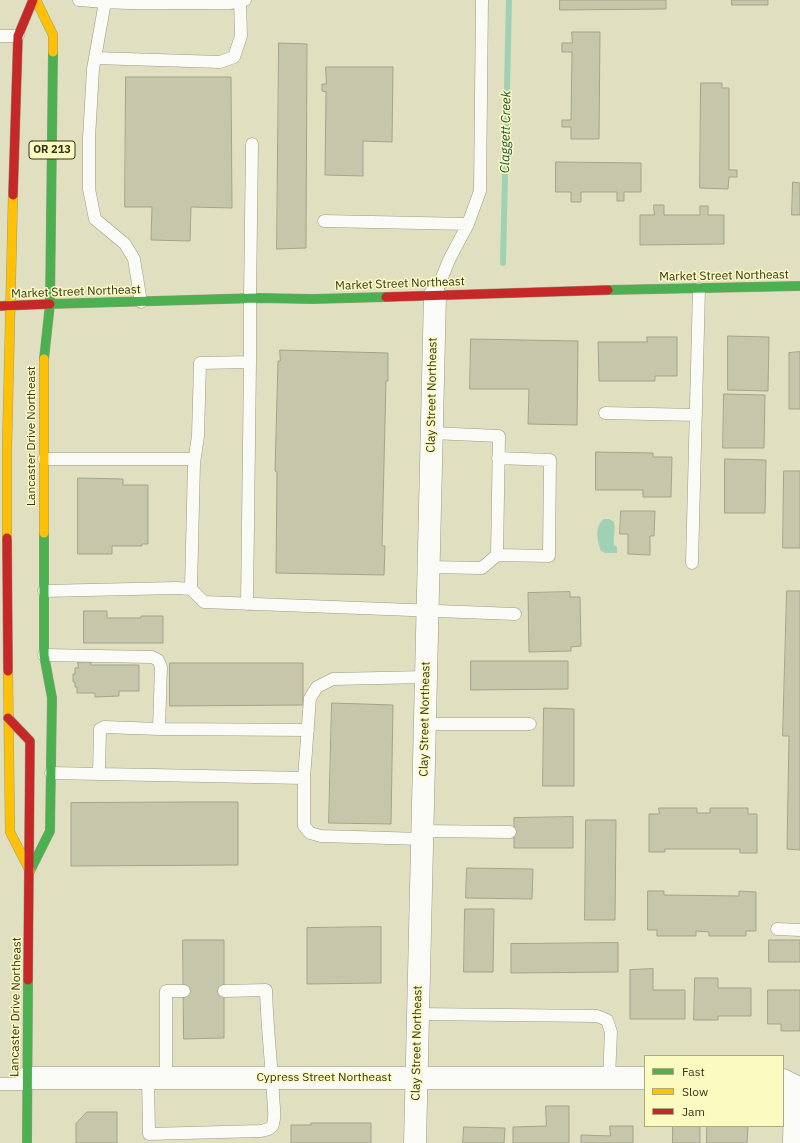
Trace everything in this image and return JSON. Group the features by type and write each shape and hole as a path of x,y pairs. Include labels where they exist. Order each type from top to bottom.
{"main road":[{"name":"Lancaster Drive Northeast","path":"30,871 10,832 4,718 4,507 13,248 14,152 18,36 35,0"},
{"name":"Lancaster Drive Northeast","path":"28,1143 27,1081 30,871 50,831 52,698 44,655 44,360 50,304 53,35 35,0"},
{"name":"Market Street Northeast","path":"0,306 800,286"},
{"path":"4,718 30,741 30,871"}],"street":[{"name":"Clay Street Northeast","path":"415,1143 435,295"},
{"name":"Cypress Street Northeast","path":"27,1081 157,1078 644,1078"},
{"path":"788,1083 795,1098 794,1143"}],"lane":[{"path":"80,0 131,3 242,1 241,36 234,56 220,62 95,58"},
{"path":"435,295 449,260 468,224 480,191 482,0"},
{"path":"105,1 93,69 88,189 95,219 125,244 134,259 141,302"},
{"path":"0,36 18,36"},
{"path":"247,604 252,144"},
{"path":"0,153 14,152"},
{"path":"324,221 468,224"},
{"path":"692,564 699,289"},
{"path":"191,589 194,459 198,436 200,363 250,362"},
{"path":"605,413 696,416"},
{"path":"432,433 499,436 497,555"},
{"path":"44,458 194,459"},
{"path":"428,566 482,568 497,555 549,556 550,460 498,458"},
{"path":"44,591 177,588 191,589 204,602 515,614"},
{"path":"44,655 152,657 158,660 161,667 158,729"},
{"path":"426,676 333,679 317,687 310,698 304,778 304,826 310,833 321,836 510,832"},
{"path":"424,724 530,724"},
{"path":"99,774 100,729 104,727 158,729 308,730"},
{"path":"50,773 304,778"},
{"path":"777,930 800,930"},
{"path":"184,991 166,991 149,1139 269,1130 273,1125 274,1116 266,990 224,991"},
{"path":"417,1014 597,1016 607,1020 610,1032 609,1078"},
{"path":"0,1084 27,1081"}],"shaded area":[{"path":"604,519 609,519 614,522 614,545 617,547 617,553 605,553 601,551 597,534 599,526"}],"building":[{"path":"560,0 666,0 666,9 560,10"},
{"path":"732,0 768,0 768,5 732,5"},
{"path":"572,32 600,32 599,139 571,139 571,127 562,127 562,120 571,120 572,52 562,52 562,43 572,43"},
{"path":"279,43 307,44 306,248 277,249"},
{"path":"326,67 393,67 392,142 363,141 363,176 325,175 326,92 322,91 322,84 326,84"},
{"path":"126,77 231,77 232,208 191,207 190,241 151,240 152,207 125,207"},
{"path":"701,83 722,83 722,88 729,88 729,170 737,170 737,177 729,177 728,189 700,188"},
{"path":"556,162 641,163 641,192 624,192 624,201 617,201 617,192 581,192 581,202 571,202 571,192 556,192"},
{"path":"793,182 800,183 800,215 792,215"},
{"path":"654,205 664,205 664,215 700,215 700,206 708,206 708,215 724,215 724,244 640,245 640,215 654,215"},
{"path":"728,336 769,337 768,391 728,390"},
{"path":"647,337 677,337 677,376 655,376 655,381 599,381 598,342 647,342"},
{"path":"471,339 578,341 577,425 528,424 529,389 470,389"},
{"path":"280,350 388,353 382,546 385,546 384,575 276,573 277,472 275,471 278,361 280,361"},
{"path":"800,352 800,409 789,409 789,353"},
{"path":"724,394 765,395 764,448 723,448"},
{"path":"596,452 653,453 653,457 672,457 671,497 643,497 643,490 596,490"},
{"path":"725,459 766,460 765,513 725,513"},
{"path":"784,471 800,471 800,548 783,548"},
{"path":"78,478 123,479 123,485 148,485 148,544 142,544 142,546 112,546 112,554 78,554"},
{"path":"621,511 655,511 654,536 650,536 650,555 628,554 628,534 620,534"},
{"path":"787,591 800,591 800,850 787,849 789,736 783,736"},
{"path":"570,592 570,597 580,597 581,646 571,647 571,651 529,652 528,593"},
{"path":"84,611 107,611 107,618 141,618 141,616 163,616 163,643 84,643"},
{"path":"471,661 568,661 568,689 471,690"},
{"path":"78,662 91,662 91,665 139,665 139,691 119,691 119,696 95,697 95,693 77,693 77,687 75,687 75,682 73,682 73,674 75,674 75,668 78,668"},
{"path":"170,663 303,663 303,705 170,706"},
{"path":"332,703 393,705 391,824 329,823"},
{"path":"544,708 574,709 574,786 543,786"},
{"path":"238,802 238,865 71,866 71,803"},
{"path":"659,808 697,808 697,813 710,813 710,808 748,808 748,814 757,814 757,853 740,853 740,849 665,849 665,852 649,852 649,814 659,814"},
{"path":"573,817 573,848 514,848 514,818"},
{"path":"586,820 616,820 615,920 585,920"},
{"path":"467,868 533,869 532,899 466,898"},
{"path":"648,891 664,891 664,895 739,896 739,891 756,892 756,931 746,931 746,936 709,936 709,932 696,931 696,936 657,936 657,930 648,930"},
{"path":"465,909 494,909 493,972 464,972"},
{"path":"381,927 381,983 307,984 307,928"},
{"path":"183,940 224,940 224,1038 184,1039"},
{"path":"769,940 800,940 800,962 769,962"},
{"path":"618,943 618,972 511,973 511,944"},
{"path":"653,969 653,990 685,990 685,1019 630,1019 630,970"},
{"path":"695,978 718,978 718,988 751,988 751,1016 718,1016 718,1020 694,1020"},
{"path":"768,990 800,990 800,1031 781,1031 781,1024 768,1024"},
{"path":"546,1106 569,1106 569,1143 513,1143 513,1127 546,1126"},
{"path":"87,1112 117,1112 117,1143 76,1143 76,1124"},
{"path":"311,1123 371,1123 371,1143 291,1143 291,1125 311,1125"},
{"path":"610,1126 633,1126 633,1143 581,1143 581,1135 610,1136"},
{"path":"464,1127 505,1128 504,1143 463,1143"},
{"path":"673,1127 700,1127 700,1143 673,1143"},
{"path":"707,1127 748,1127 747,1143 707,1143"}],"waterway":[{"name":"Claggett Creek","path":"503,263 509,0"}],"traffic: fast":[{"path":"44,359 50,304 53,52"},
{"path":"608,290 800,286"},
{"path":"50,304 258,298 313,299 386,297"},
{"path":"30,871 50,831 52,698 44,655 44,533"},
{"path":"27,1143 28,980"}],"traffic: slow":[{"path":"36,0 53,35 53,52"},
{"path":"7,538 7,448 13,195"},
{"path":"44,359 44,533"},
{"path":"8,671 10,832 30,871"}],"traffic: jam":[{"path":"13,195 18,36 33,0"},
{"path":"386,297 608,290"},
{"path":"0,306 50,304"},
{"path":"7,538 8,671"},
{"path":"8,718 30,741 28,980"}]}
